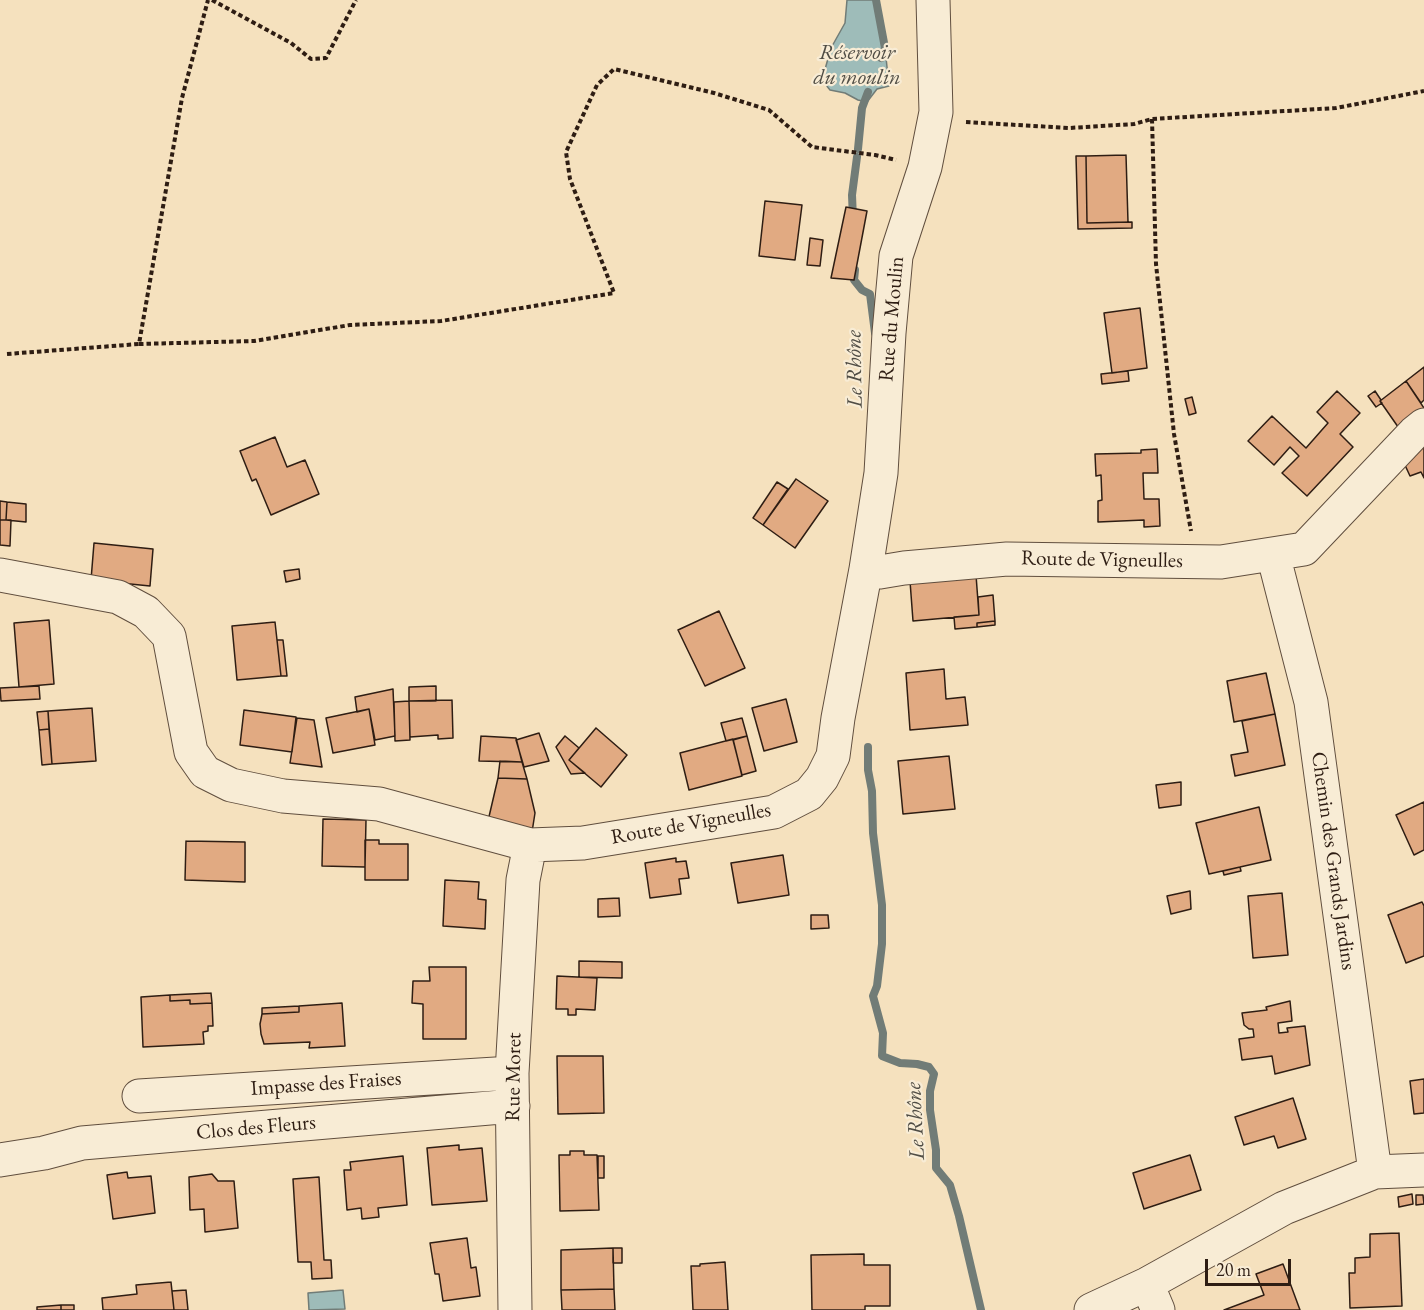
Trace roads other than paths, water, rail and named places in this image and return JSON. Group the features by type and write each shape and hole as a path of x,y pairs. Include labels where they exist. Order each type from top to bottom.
{"street":[{"name":"Rue du Moulin","path":"866,569 881,473 896,256 925,167 936,112 933,0"},
{"name":"Route de Vigneulles","path":"0,574 118,597 146,612 169,636 191,752 205,772 231,785 283,796 379,804 530,845 583,843 774,812 809,794 822,778 833,756 866,569 880,572 1007,559 1221,562 1304,549 1424,425"},
{"name":"Chemin des Grands Jardins","path":"1273,554 1311,702 1375,1172"},
{"name":"Rue Moret","path":"515,1310 512,1072 523,880 530,845"},
{"name":"Impasse des Fraises","path":"139,1096 512,1072"},
{"name":"Clos des Fleurs","path":"0,1160 45,1153 82,1143 513,1106"},
{"path":"1091,1310 1152,1297 1284,1208 1375,1172 1424,1170"}],"water":[{"name":"Réservoir du moulin","path":"847,0 876,0 877,2 889,86 877,89 867,102 830,90 822,80 831,48 845,23"},
{"path":"343,1290 345,1309 309,1310 308,1293"}],"waterway":[{"name":"Le Rhône","path":"876,0 885,48 881,58"},
{"name":"Le Rhône","path":"858,149 862,108 868,92"},
{"name":"Le Rhône","path":"853,219 852,195 857,157"},
{"name":"Le Rhône","path":"855,270 854,280 862,290 870,294 875,333"},
{"name":"Le Rhône","path":"868,747 873,833 882,905 882,944 877,986 873,996 883,1033 882,1056 900,1063 929,1067 934,1074 930,1091 930,1110 936,1150 936,1168 950,1185 981,1310"}]}
